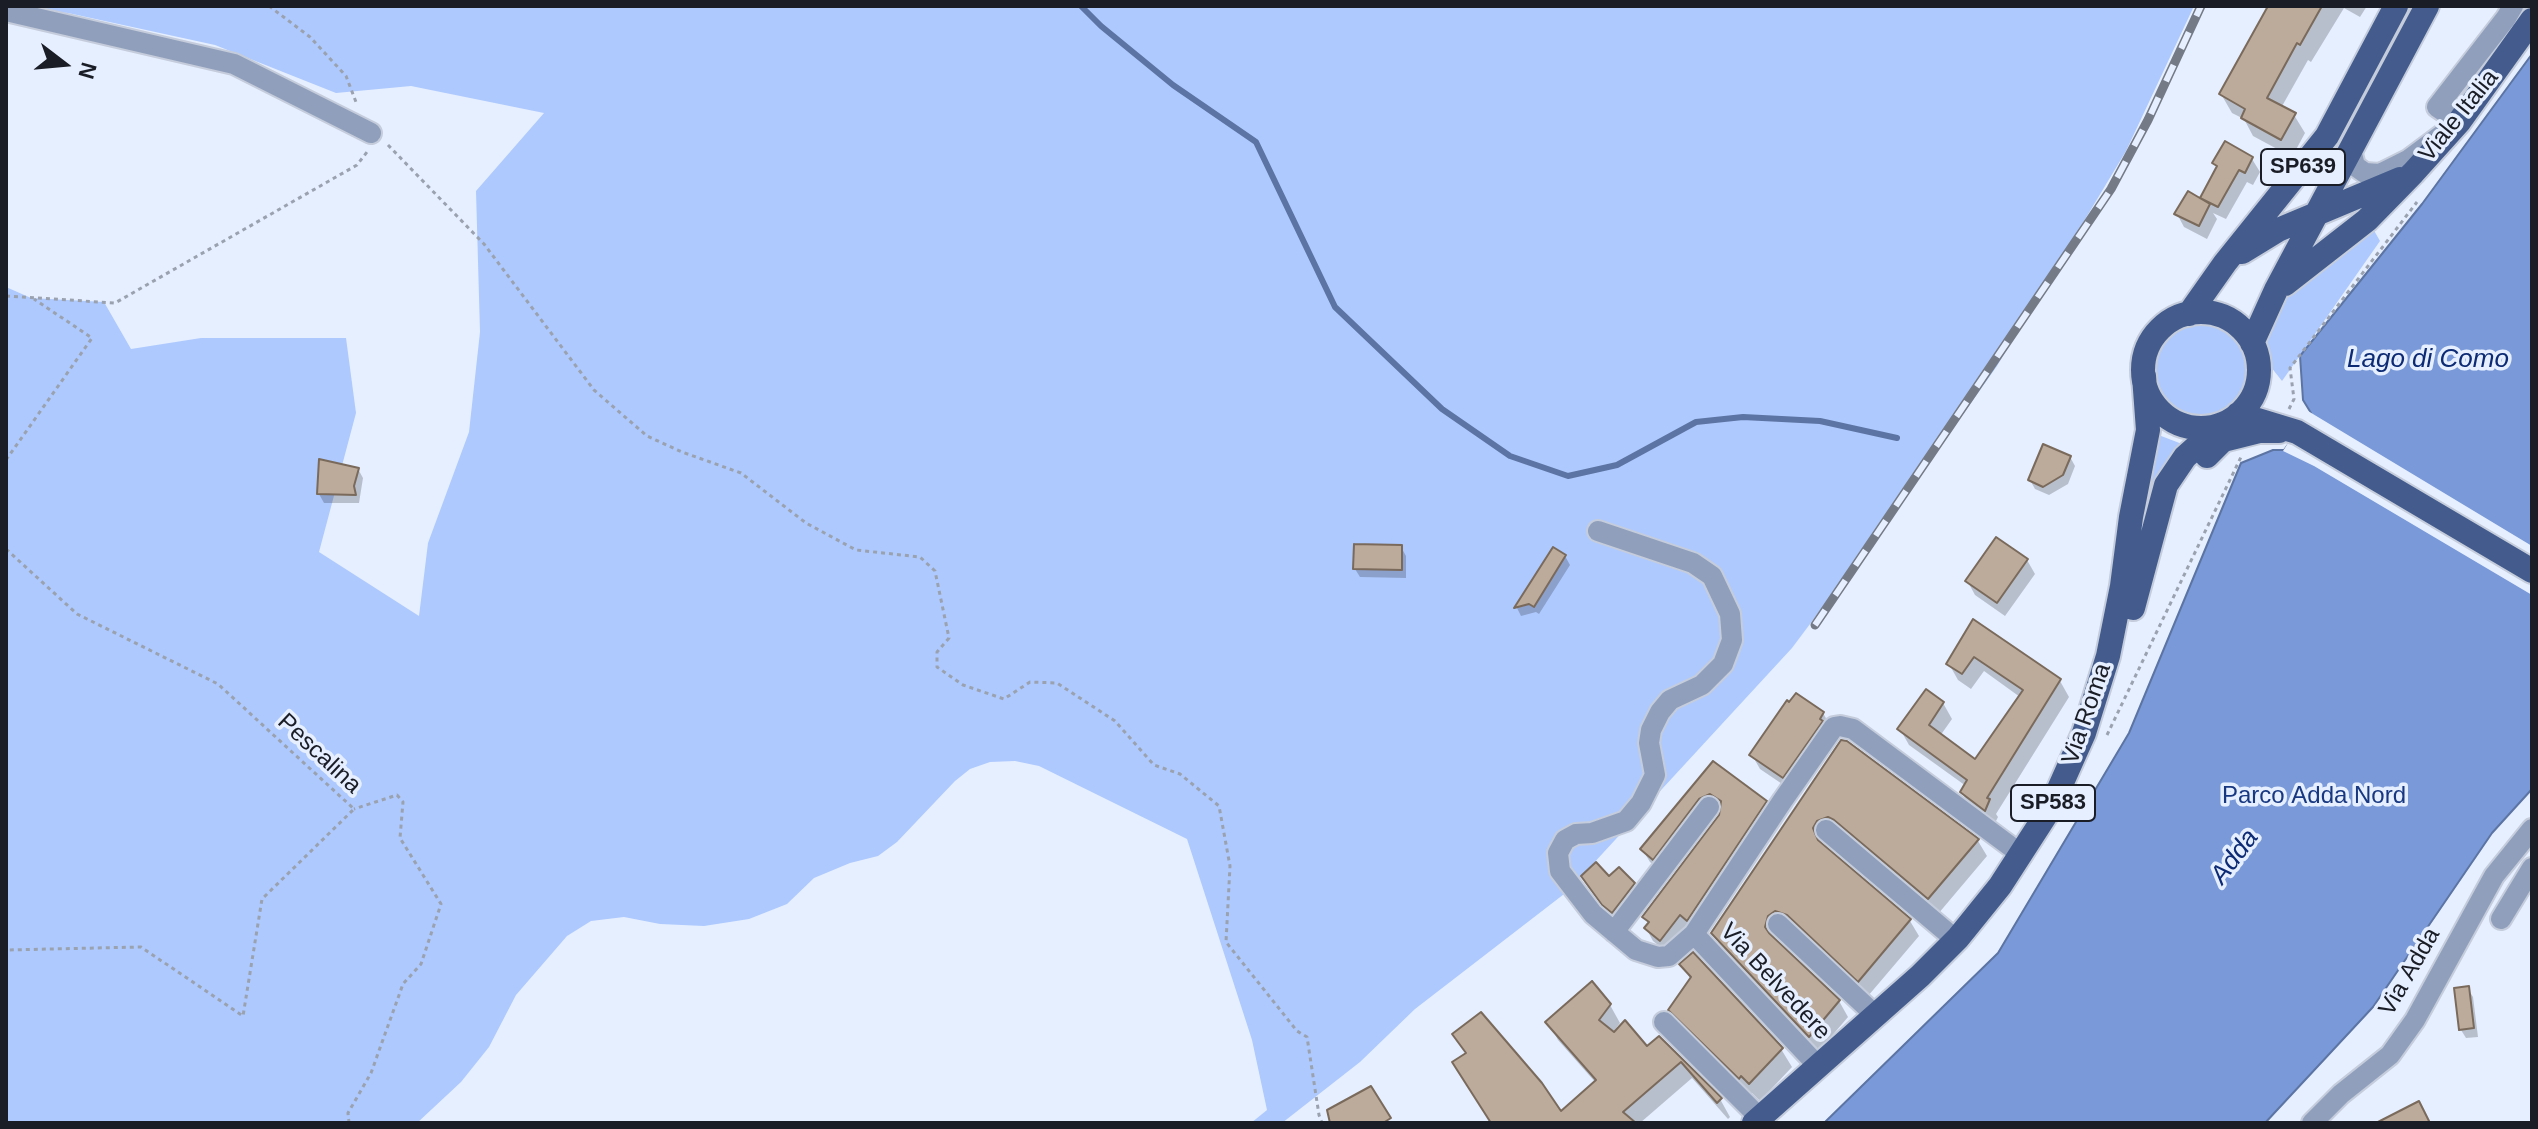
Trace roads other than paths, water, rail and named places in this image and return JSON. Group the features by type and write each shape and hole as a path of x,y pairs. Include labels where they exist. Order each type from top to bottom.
{"main road":[{"name":"SP639","path":"2189,314 2225,263 2327,136 2396,6"},
{"name":"SP639","path":"2252,343 2276,290 2427,6"},
{"name":"Viale Italia","path":"2276,290 2367,220 2413,173 2459,122 2532,20"},
{"path":"2225,263 2278,230 2319,210 2362,196 2413,173"},
{"path":"2189,314 2208,313 2225,318 2240,328 2252,343 2258,365 2256,388 2248,403 2230,419"},
{"name":"SP583","path":"2144,376 2147,350 2155,336 2170,322 2189,314"},
{"path":"2144,376 2151,398 2169,418 2195,428 2230,419 2297,432"},
{"name":"Via Roma","path":"1763,1121 1818,1066 1956,940 2022,855 2051,807 2095,702 2108,656 2148,430 2144,376"},
{"path":"2256,388 2297,432 2532,571"},
{"name":"Via Roma","path":"1763,1121 1948,966 2019,883 2055,825 2088,757 2109,699 2166,485 2188,453 2230,419"},
{"name":"Via Roma","path":"2126,634 2167,514 2185,478 2223,440 2259,431 2297,432"}],"street":[{"path":"2351,150 2355,166 2365,173 2380,174 2408,160 2459,122 2437,107 2513,6"},
{"path":"6,11 234,64 371,133"},
{"name":"Via Belvedere","path":"1598,531 1679,557 1712,576 1730,614 1732,640 1727,656 1715,674 1702,685 1670,700 1660,712 1649,743 1655,775 1641,803 1626,821 1592,833 1576,834 1565,840 1558,853 1560,871 1593,914 1636,950 1658,957 1669,956 1694,934 1818,1066"},
{"path":"1694,934 1834,727 1853,729 2022,855"},
{"path":"1614,932 1709,807"},
{"name":"Via Adda","path":"2312,1123 2341,1094 2390,1055 2415,1020 2494,876 2532,829"},
{"path":"1826,830 1956,940"},
{"path":"2501,919 2532,868"},
{"path":"1778,924 1875,1015"},
{"path":"1664,1022 1763,1121"}],"water":[{"name":"Parco Adda Nord","path":"2532,54 2532,789 2492,833 2373,1007 2265,1123 1824,1123 1998,953 2129,733 2241,463 2273,450 2284,450 2311,413 2303,400 2300,356 2422,204"}],"waterway":[{"path":"1081,6 1173,85 1256,142 1335,307 1442,409 1510,456 1568,476 1617,465 1696,422 1743,417 1820,421 1897,438"}],"railway":[{"path":"1815,625 2111,189 2148,120 2201,6"}],"water label":[{"name":"Lago di Como","path":"2428,360"},
{"name":"Adda","path":"2235,857"}]}
